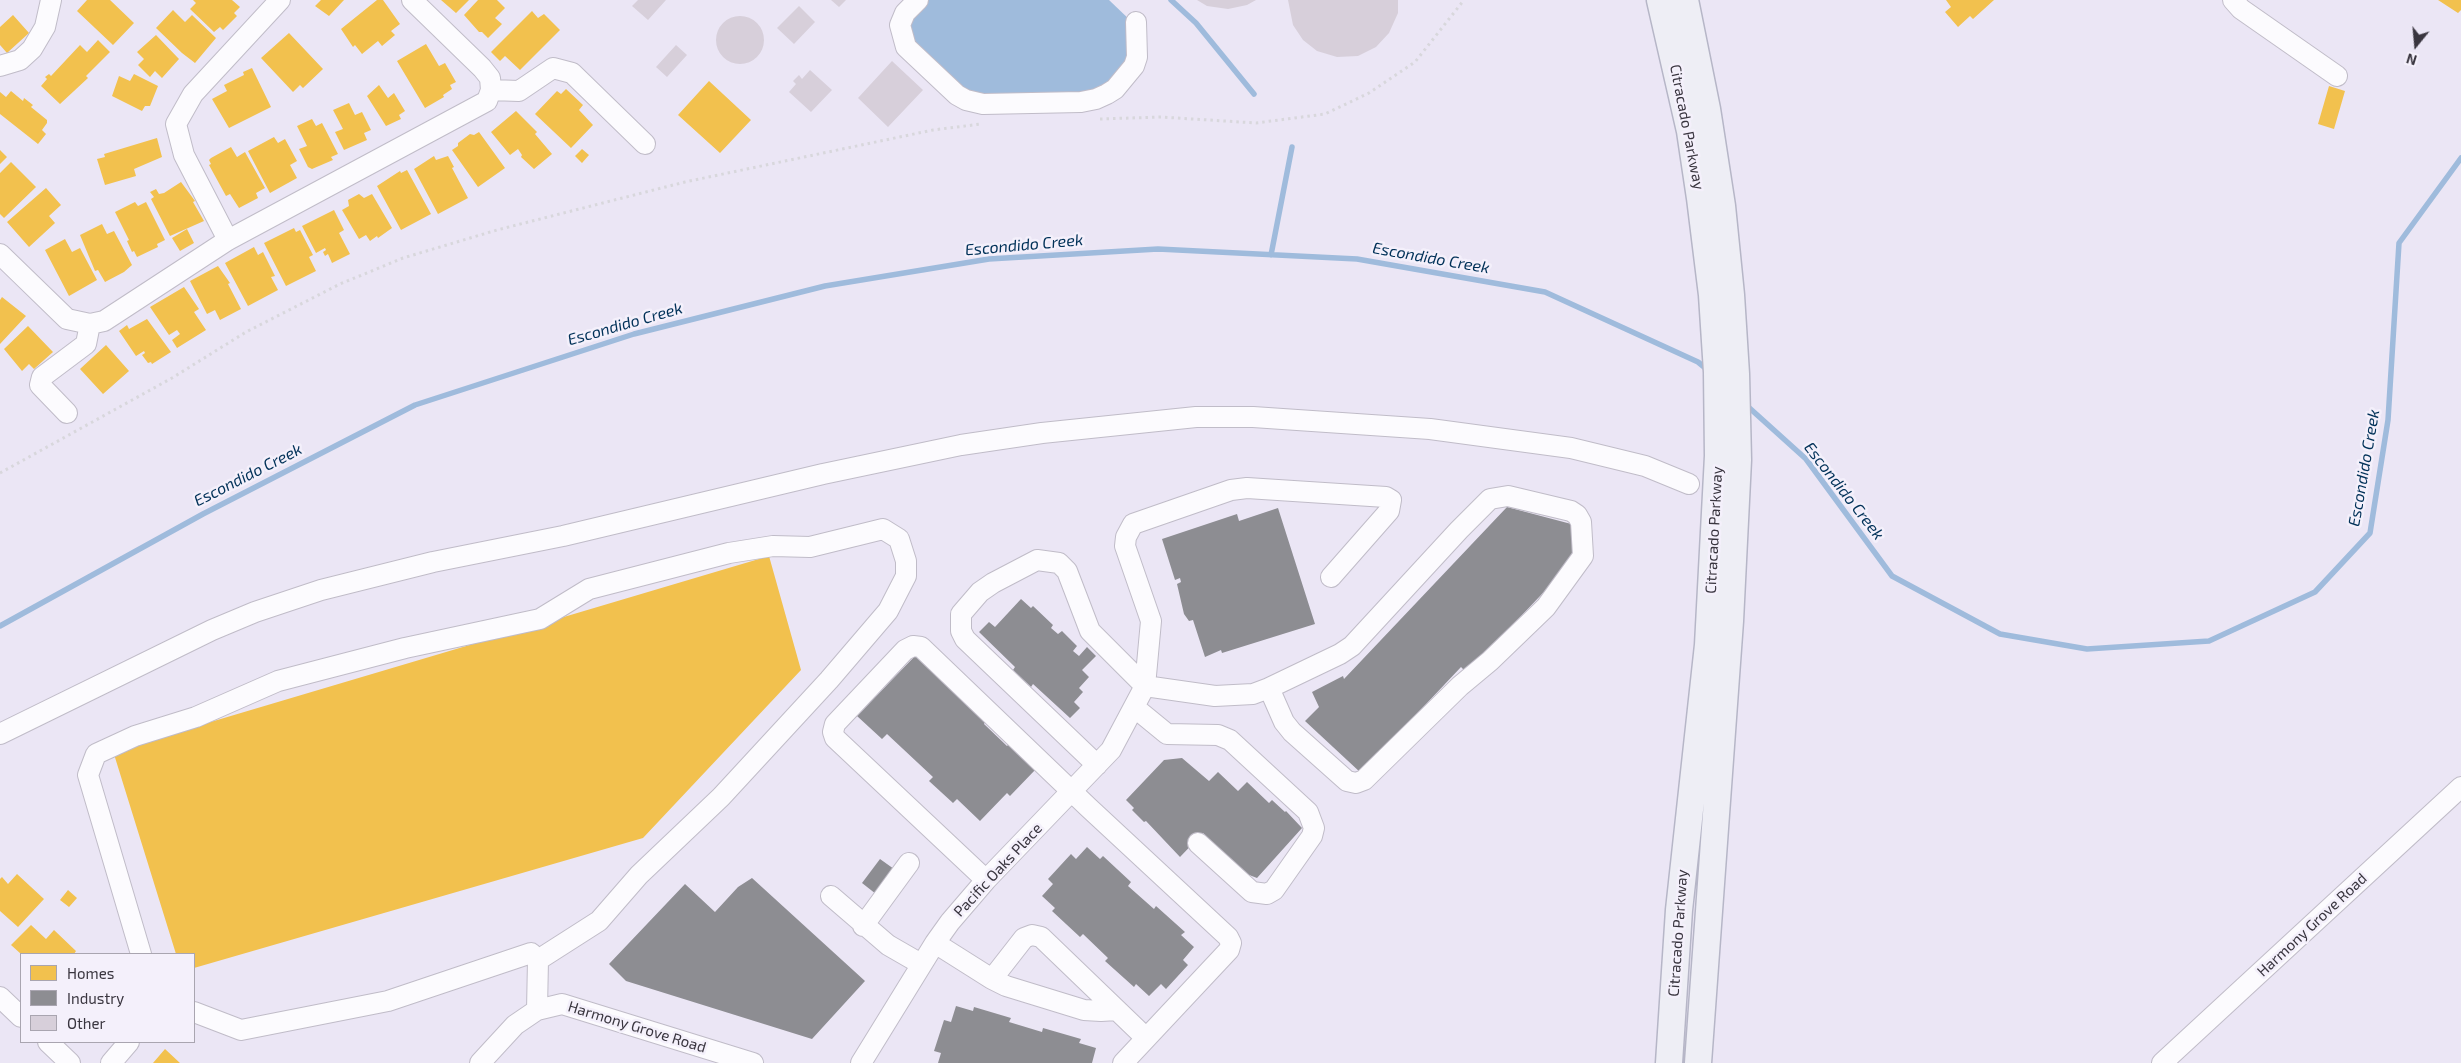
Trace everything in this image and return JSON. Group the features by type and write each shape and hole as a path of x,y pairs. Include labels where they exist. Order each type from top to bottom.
{"main road":[{"name":"Citracado Parkway","path":"1660,0 1690,130 1711,202"},
{"name":"Citracado Parkway","path":"1685,0 1707,109 1716,372 1728,458 1730,620 1698,1063"},
{"name":"Citracado Parkway","path":"1669,1063 1679,910 1728,458"}],"street":[{"path":"0,66 20,60 32,49 45,27 51,0"},
{"path":"228,240 184,154 176,124 193,94 280,0"},
{"path":"0,254 67,318 90,324 104,321 228,240 470,112 487,101 491,90 490,78 412,0"},
{"path":"918,0 905,13 900,25 906,47 957,95 966,100 983,104 1081,102 1096,99 1107,94 1115,89 1134,66 1137,57 1136,22"},
{"path":"2233,0 2241,9 2337,76"},
{"path":"491,90 519,91 553,68 572,73 645,144"},
{"path":"67,413 40,385 42,377 86,344 90,324"},
{"path":"0,734 212,630 256,612 321,590 433,562 563,536 823,474 961,445 1033,434 1196,417 1253,417 1327,421 1430,430 1571,448 1645,466 1689,484"},
{"path":"1145,686 1151,621 1125,546 1126,537 1133,524 1231,490 1248,488 1386,497 1391,500 1389,511 1331,577"},
{"path":"1097,765 964,639 961,631 961,614 980,592 1010,574 1037,560 1060,564 1067,570 1090,631 1145,686 1215,696 1253,694 1340,654 1352,646 1490,499 1498,496 1508,496 1571,511 1578,515 1581,522 1583,556 1580,563 1546,607 1490,661 1460,686 1364,780 1356,783 1347,781 1292,732 1284,722 1268,688"},
{"path":"141,953 88,775 96,754 135,736 196,716 278,681 405,648 540,619 589,589 729,553 773,546 810,547 883,529 899,539 906,561 906,576 888,611 876,625 721,797 639,875 598,921 538,960"},
{"path":"986,880 835,738 833,732 835,724 905,650 913,646 921,647 1228,937 1231,944 1230,950 1123,1063"},
{"name":"Pacific Oaks Place","path":"861,1063 935,942 986,880 1111,750 1145,686"},
{"path":"1134,707 1167,734 1218,735 1230,740 1308,812 1314,828 1312,836 1274,890 1267,894 1252,892 1198,844"},
{"name":"Harmony Grove Road","path":"2162,1063 2461,787"},
{"path":"863,926 909,863"},
{"path":"831,896 863,926 888,945 921,964"},
{"path":"992,979 1024,938 1032,935 1041,937 1146,1038"},
{"path":"935,942 1006,986 1084,1010 1117,1010"},
{"path":"195,1012 240,1030 388,1001 531,952 538,960 537,1010"},
{"path":"0,998 20,1016"},
{"name":"Harmony Grove Road","path":"480,1063 516,1025 537,1010 562,1004 753,1063"},
{"path":"49,1043 70,1063"},
{"path":"112,1063 129,1043"}],"path":[{"path":"1093,119 1161,117 1256,123 1325,114 1369,94 1415,62 1464,0"},
{"path":"0,473 172,378 246,332 340,284 402,258 496,230 685,182 933,130 988,123"}],"water":[{"path":"926,0 1109,0 1132,22 1132,62 1095,95 966,97 911,42 909,21"}],"building: Homes":[{"path":"87,0 110,0 134,23 113,45 77,11"},
{"path":"193,0 232,0 240,7 234,13 237,16 223,30 220,27 214,32 190,9 196,3"},
{"path":"321,0 344,0 329,16 315,6"},
{"path":"377,0 383,0 400,24 391,31 395,35 382,46 378,41 362,54 355,45 353,47 341,29"},
{"path":"441,0 469,0 456,13"},
{"path":"478,0 497,0 505,8 495,18 502,24 488,38 482,32 479,32 464,15"},
{"path":"1946,0 1994,0 1973,19 1970,16 1958,27 1945,12 1951,7"},
{"path":"2438,0 2461,0 2461,10 2458,13"},
{"path":"173,10 185,22 192,15 216,38 195,63 156,28"},
{"path":"532,11 538,18 544,14 560,30 520,70 505,56 500,61 491,52"},
{"path":"13,15 29,33 7,53 0,45 0,27"},
{"path":"289,33 323,69 303,88 300,85 293,92 261,58"},
{"path":"156,35 179,59 162,78 155,71 150,77 138,65 144,59 137,52"},
{"path":"98,40 110,52 86,76 88,78 60,104 41,86 47,79 45,77 49,74 51,76 80,45 87,52"},
{"path":"426,44 439,66 445,63 456,82 450,85 452,89 443,95 444,97 425,108 397,61"},
{"path":"252,68 271,107 229,128 212,99 227,91 224,85 244,75 243,72"},
{"path":"134,74 158,86 150,106 145,106 142,111 112,96 119,76 130,81"},
{"path":"709,81 751,120 720,153 678,115"},
{"path":"379,85 388,98 394,93 405,111 399,115 401,119 386,126 367,96"},
{"path":"2329,86 2345,91 2334,129 2318,124"},
{"path":"566,89 583,105 579,110 593,125 571,148 535,114 557,91 561,94"},
{"path":"11,91 23,101 24,98 33,105 31,107 47,120 42,130 46,134 38,144 0,114 0,92 6,97"},
{"path":"349,103 355,115 362,112 371,130 364,133 367,140 344,150 335,132 343,129 333,110"},
{"path":"516,111 537,132 535,134 552,154 534,169 521,157 522,155 518,149 510,155 491,132"},
{"path":"312,119 316,126 322,123 338,154 331,157 333,160 312,169 308,167 299,149 307,146 297,126"},
{"path":"479,132 505,168 478,187 452,150 470,134 474,135"},
{"path":"274,137 278,143 285,139 297,161 290,165 297,178 270,193 248,151"},
{"path":"157,138 162,157 134,169 136,176 105,185 97,159 105,157 104,154"},
{"path":"231,147 237,157 245,152 265,188 256,193 258,198 239,208 230,194 226,196 209,165 211,164 209,160 211,158"},
{"path":"582,149 589,155 582,163 575,156"},
{"path":"0,150 7,157 0,164"},
{"path":"434,156 436,160 448,156 454,167 452,168 468,198 438,214 414,169"},
{"path":"11,162 36,187 4,218 0,214 0,173"},
{"path":"407,170 431,214 401,230 377,186 400,171 401,173"},
{"path":"181,182 195,201 193,202 204,221 170,236 151,199 154,197 150,192 156,189 159,194 164,193"},
{"path":"46,188 61,205 49,216 55,223 29,247 7,222"},
{"path":"359,194 364,198 372,194 392,228 370,241 366,235 359,239 342,210 349,206 348,200"},
{"path":"135,202 138,206 146,202 165,240 157,244 158,247 137,257 134,251 132,252 127,241 129,240 115,212"},
{"path":"334,210 344,230 339,233 350,254 332,263 328,254 325,256 323,252 326,250 325,248 316,253 302,226"},
{"path":"102,224 107,234 114,231 132,265 124,272 105,282 98,270 95,271 80,235"},
{"path":"294,228 296,232 300,230 313,255 309,257 316,271 286,286 264,243"},
{"path":"187,229 194,243 180,251 172,238"},
{"path":"65,239 72,252 80,248 97,280 69,296 45,250"},
{"path":"254,247 258,255 263,252 275,276 271,277 278,290 248,306 225,263"},
{"path":"218,266 230,283 228,284 241,309 220,320 215,310 207,314 190,281"},
{"path":"184,287 199,309 194,312 206,330 177,348 172,340 180,334 177,330 169,335 150,307"},
{"path":"2,297 26,316 0,344 0,300"},
{"path":"147,319 171,352 152,364 151,362 148,363 142,355 145,353 144,351 136,356 119,331 127,325 129,329"},
{"path":"28,326 53,352 34,369 29,364 22,371 4,349"},
{"path":"106,345 129,371 103,394 80,369"},
{"path":"769,556 801,670 643,838 195,968 195,953 176,953 113,751"},
{"path":"17,874 44,899 18,927 0,911 0,879 2,877 8,884"},
{"path":"68,890 77,898 69,907 60,900"},
{"path":"31,925 46,939 54,930 76,951 75,953 20,953 11,945"},
{"path":"165,1049 180,1063 153,1063"}],"building: Industry":[{"path":"1507,507 1575,525 1578,556 1467,673 1461,667 1361,773 1305,721 1319,707 1312,692 1343,676 1344,679"},
{"path":"1278,508 1315,624 1222,653 1221,650 1205,657 1193,620 1189,621 1184,614 1177,584 1181,582 1180,578 1175,580 1162,539 1237,514 1239,521"},
{"path":"1021,599 1031,608 1033,606 1053,625 1051,628 1058,634 1062,631 1077,646 1073,651 1079,656 1087,647 1096,656 1082,670 1089,677 1079,688 1083,692 1074,702 1080,708 1070,718 1033,684 1031,687 1013,670 1015,667 979,632 989,622 995,627"},
{"path":"915,656 985,722 984,724 1007,746 1009,744 1036,769 1010,796 1007,793 980,821 957,799 953,803 929,781 933,777 887,734 882,739 857,716"},
{"path":"1182,758 1209,781 1218,772 1238,791 1247,782 1269,803 1272,800 1286,811 1302,828 1257,878 1244,873 1203,833 1180,857 1146,821 1144,822 1132,810 1134,808 1126,800 1164,760"},
{"path":"1087,847 1100,859 1103,856 1131,882 1128,886 1154,909 1156,906 1185,932 1181,935 1194,947 1183,960 1188,965 1166,989 1161,984 1149,996 1136,984 1134,987 1105,961 1108,958 1083,934 1080,937 1052,911 1055,908 1042,896 1053,884 1048,879 1071,854 1076,859"},
{"path":"880,859 894,869 876,894 862,883"},
{"path":"752,878 865,981 812,1039 626,981 609,964 685,884 715,912 738,887"},
{"path":"956,1006 973,1011 974,1007 1011,1018 1009,1022 1042,1032 1043,1028 1081,1039 1079,1043 1096,1048 1092,1063 938,1063 941,1053 934,1051 944,1020 951,1022"}],"building: Other":[{"path":"638,0 666,0 648,20 632,6"},
{"path":"831,0 846,0 839,7"},
{"path":"1197,0 1256,0 1247,5 1228,9 1207,6"},
{"path":"1288,0 1398,0 1398,13 1389,33 1376,47 1358,56 1337,57 1317,51 1303,40 1293,25"},
{"path":"799,6 815,22 794,44 777,28"},
{"path":"740,16 749,18 757,23 762,31 764,40 762,49 757,57 749,62 740,64 731,62 723,57 718,49 716,40 718,31 723,23 731,18"},
{"path":"676,45 687,55 667,77 656,67"},
{"path":"892,61 923,90 888,127 858,98"},
{"path":"810,70 832,90 811,112 789,92 796,84 793,81 799,75 802,79"}],"waterway":[{"path":"1171,0 1196,23 1254,94"},
{"path":"1271,255 1292,147"},
{"name":"Escondido Creek","path":"1745,404 1806,459 1892,576 2000,634 2087,649 2209,641 2315,592 2370,533 2388,420 2399,243 2461,158"},
{"name":"Escondido Creek","path":"0,626 203,514 415,405 634,334 825,286 989,259 1158,249 1357,259 1545,292 1698,362 1709,371"}]}
